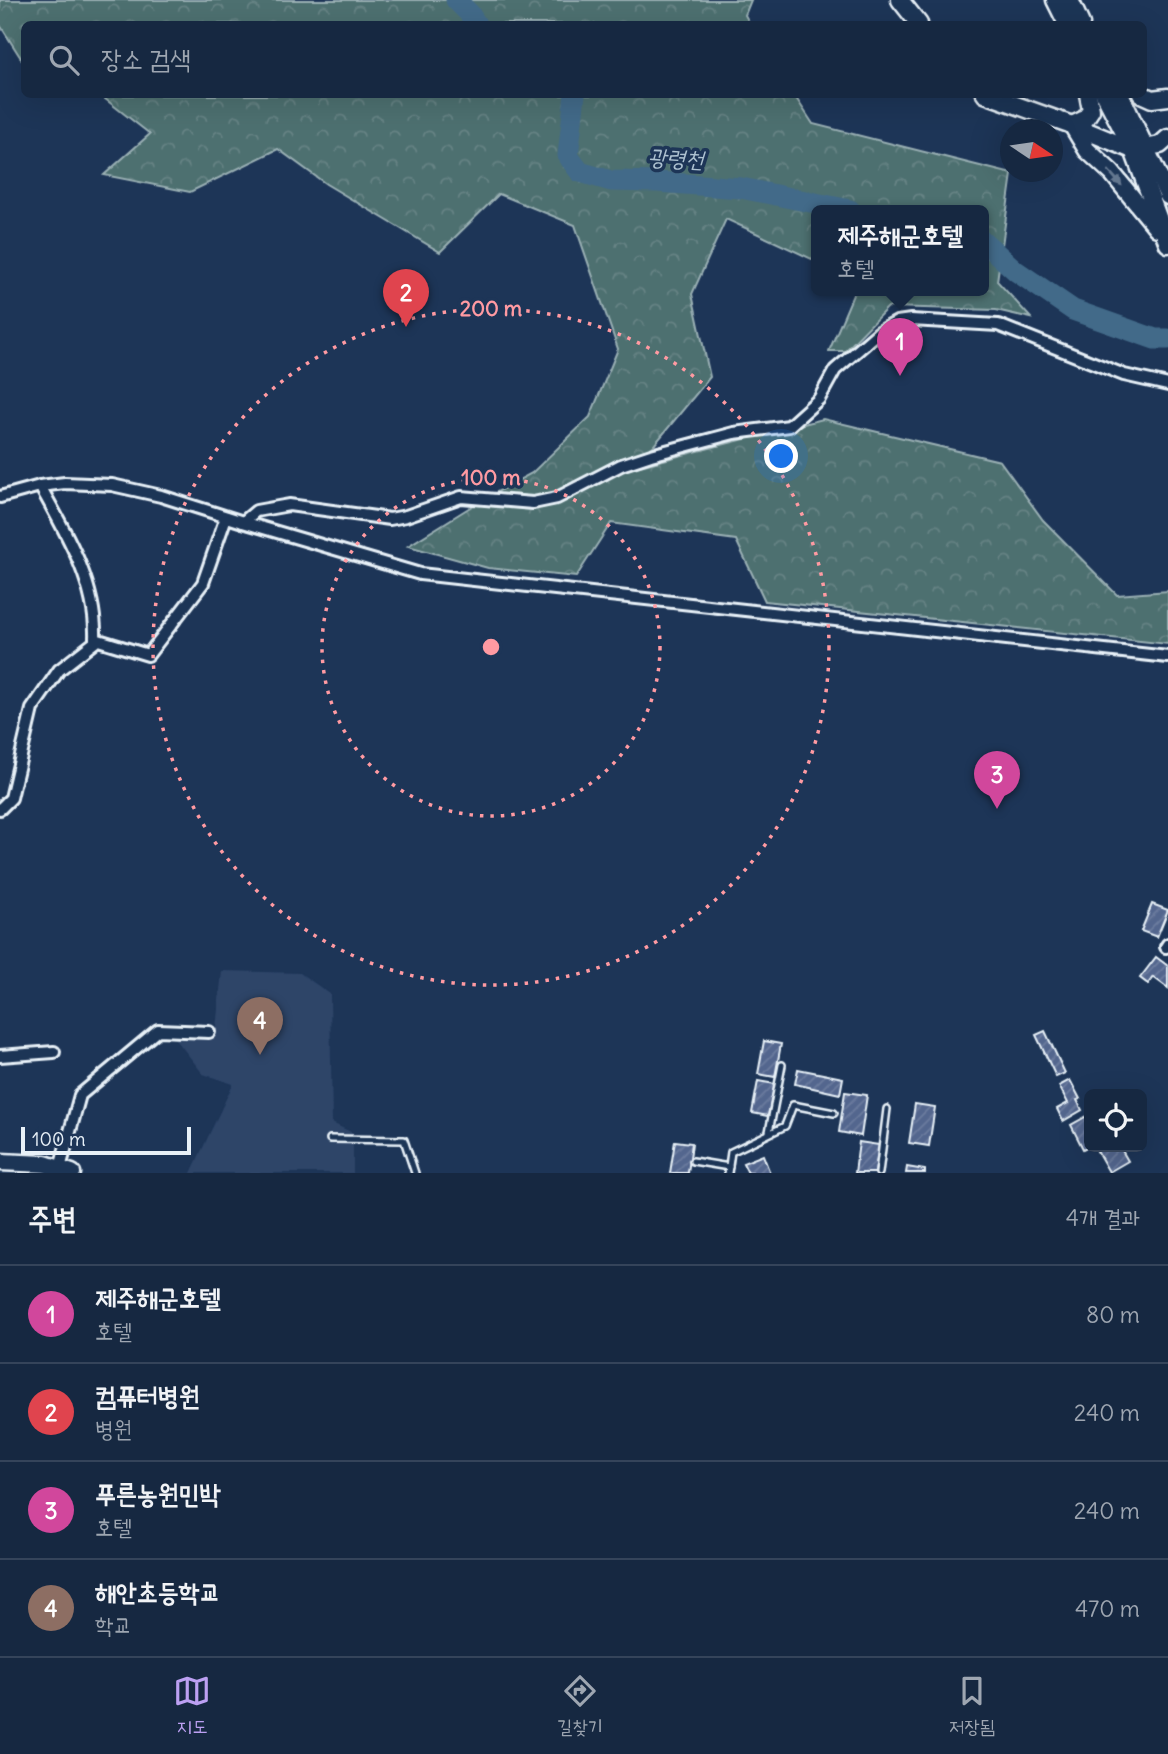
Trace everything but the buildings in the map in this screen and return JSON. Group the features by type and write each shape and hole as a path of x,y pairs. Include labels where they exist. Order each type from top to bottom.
{"main road":[{"path":"900,0 917,21"},
{"path":"1055,0 1066,21"},
{"path":"1070,0 1080,21"},
{"path":"1147,97 1152,99 1168,97"},
{"path":"996,98 1140,149 1160,145 1168,138"},
{"path":"1072,125 1085,119 1091,110 1088,98"},
{"path":"1107,98 1168,195"},
{"path":"1121,98 1140,149 1167,242"},
{"path":"1072,125 1087,150 1112,173 1167,242"},
{"path":"0,1162 24,1161 66,1170"}],"street":[{"path":"243,523 256,511 289,505 390,519 461,497 533,503 557,498 621,465 651,455 734,433 789,426 819,400 835,370 879,332 897,322 911,320 998,325 1124,376 1168,385"},
{"path":"0,497 40,486 77,483 113,485 152,493 243,523 420,574 1168,657"},
{"path":"0,809 11,799 32,709 59,670 96,639 96,617 92,599 71,540 40,486"},
{"path":"96,639 148,655 203,583 226,517"},
{"path":"66,1170 80,1096 158,1030 209,1032"},
{"path":"0,1056 54,1052"}],"lane":[{"path":"769,1132 782,1065"},
{"path":"693,1161 728,1170 731,1152 785,1126 793,1105 834,1113"},
{"path":"879,1173 887,1108"},
{"path":"330,1139 404,1140 415,1173"}],"shaded area":[{"path":"222,971 300,973 330,994 332,1123 353,1133 353,1173 191,1173 233,1084 203,1074 174,1037 216,1028"}],"green space":[{"path":"0,0 751,0 745,15 748,21 21,21 21,58 0,25"},
{"path":"104,98 796,98 813,124 1000,171 1000,182 1011,182 997,281 1031,318 996,310 888,307 845,351 829,351 852,296 989,296 989,205 811,205 811,259 726,219 692,294 710,377 636,467 823,419 1000,461 1043,520 1117,595 1168,591 1168,644 765,601 736,540 611,523 576,577 488,568 408,546 480,501 532,473 590,417 618,349 575,225 499,194 440,252 326,184 278,149 190,192 104,175 150,134"}],"waterway":[{"name":"광령천","path":"456,0 474,21"},
{"name":"광령천","path":"575,98 568,156 580,172 611,181 741,188 825,205"},
{"name":"광령천","path":"989,247 1016,271 1073,310 1155,339 1168,339"}],"place":[{"name":"컴퓨터병원","path":"406,327"},
{"name":"제주해군호텔","path":"900,376"},
{"name":"푸른농원민박","path":"997,809"},
{"name":"해안초등학교","path":"260,1055"}]}
